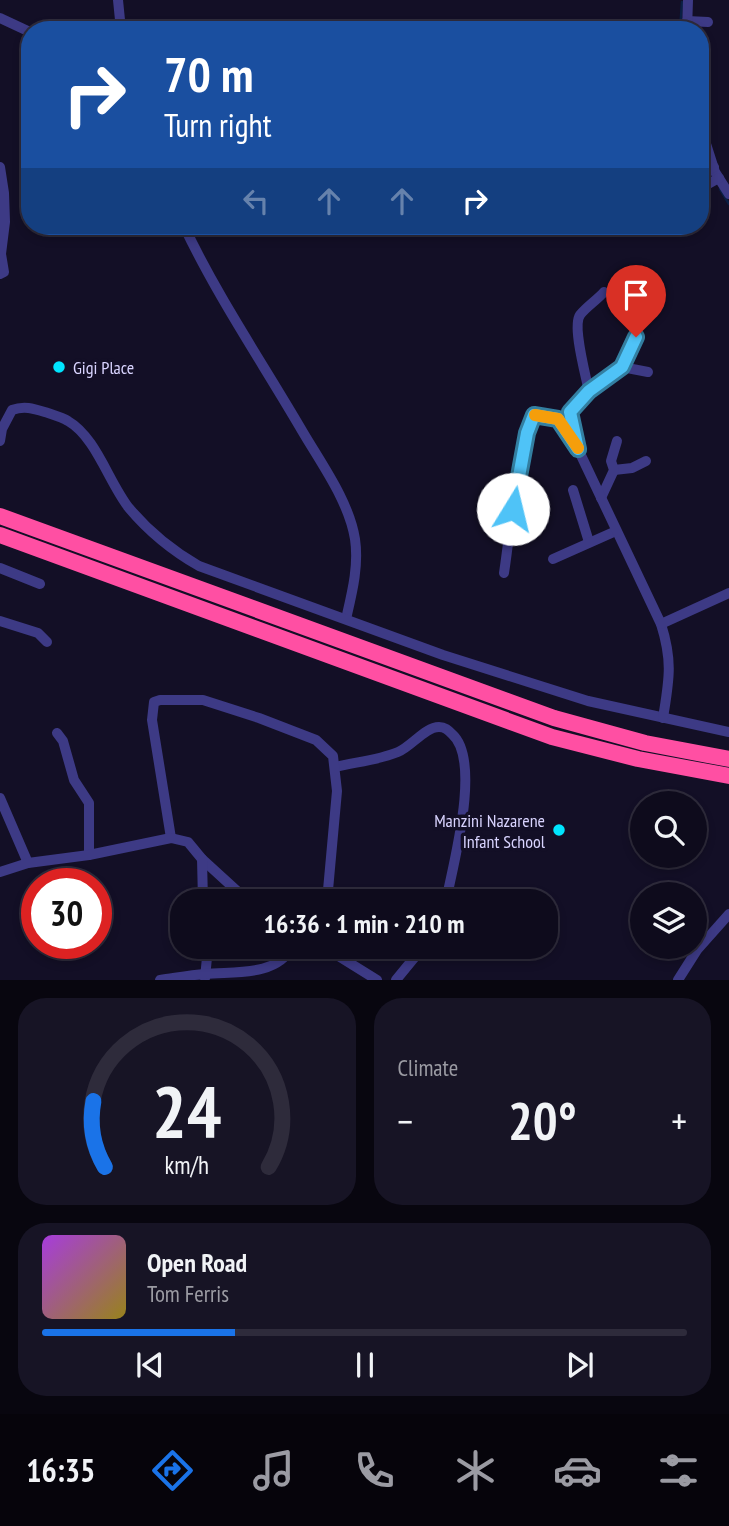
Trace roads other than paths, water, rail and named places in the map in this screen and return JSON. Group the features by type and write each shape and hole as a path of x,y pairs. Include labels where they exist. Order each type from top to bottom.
{"highway":[{"path":"0,516 554,718 645,743 729,759"},
{"path":"0,535 552,737 638,759 729,776"}],"street":[{"path":"118,0 120,21"},
{"path":"687,21 688,0"},
{"path":"0,18 21,28"},
{"path":"709,147 729,194"},
{"path":"0,167 5,222 1,254 4,272 0,274"},
{"path":"188,235 203,265 280,392 344,506 355,536 357,554 355,579 346,619"},
{"path":"589,391 576,326 578,317 604,292"},
{"path":"578,449 570,412 589,391 622,367 636,337"},
{"path":"622,367 648,372"},
{"path":"0,441 4,415 21,407 34,408 68,420 87,439 128,506 154,536 169,549 199,566 443,655 588,701 729,732"},
{"path":"505,573 516,488 527,433 534,415 558,419 578,449 633,568 649,587 668,646 670,670 663,718"},
{"path":"601,498 614,470 611,461 617,441"},
{"path":"614,470 632,468 646,461"},
{"path":"573,489 589,542"},
{"path":"553,559 616,531"},
{"path":"569,551 576,562"},
{"path":"633,568 645,560"},
{"path":"0,568 40,584"},
{"path":"661,624 729,593"},
{"path":"0,621 38,633 47,642"},
{"path":"171,838 152,720 154,702 203,700 317,740 333,756 337,791 328,889"},
{"path":"335,768 398,751 428,730 437,727 445,728 457,738 464,751 466,790 448,889"},
{"path":"57,733 63,741 74,780 89,803 89,855"},
{"path":"0,798 28,863"},
{"path":"0,872 28,863 89,855 171,838 188,842 235,889"},
{"path":"202,859 203,889"},
{"path":"678,980 697,950 729,914"},
{"path":"205,977 207,959"},
{"path":"160,980 252,971 269,967 282,959"},
{"path":"343,959 377,980"},
{"path":"396,980 413,959"}],"waterway":[{"path":"681,21 682,2"},
{"path":"720,189 729,204"}],"place":[{"name":"Gigi Place","path":"59,367"},
{"name":"Manzini Nazarene Infant School","path":"559,830"}]}
